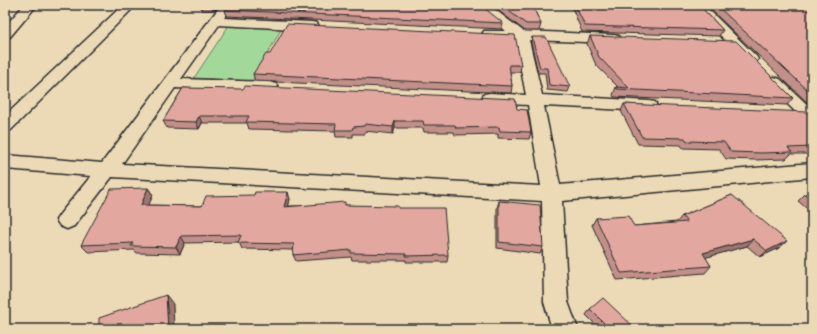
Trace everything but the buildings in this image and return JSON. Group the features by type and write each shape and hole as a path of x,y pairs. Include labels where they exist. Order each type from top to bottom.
{"street":[{"path":"5,34 31,5"},
{"path":"5,126 130,5"},
{"path":"67,220 107,170 227,5"},
{"path":"481,5 521,36 536,100 552,194 556,302 565,329"},
{"path":"697,5 809,116"},
{"path":"214,21 324,26"},
{"path":"474,34 624,39"},
{"path":"719,43 735,43"},
{"path":"171,83 282,88"},
{"path":"472,97 663,106"},
{"path":"782,112 809,116"},
{"path":"5,162 107,170 552,194 812,170"}],"green space":[{"path":"229,25 282,28 252,81 194,78"}]}
